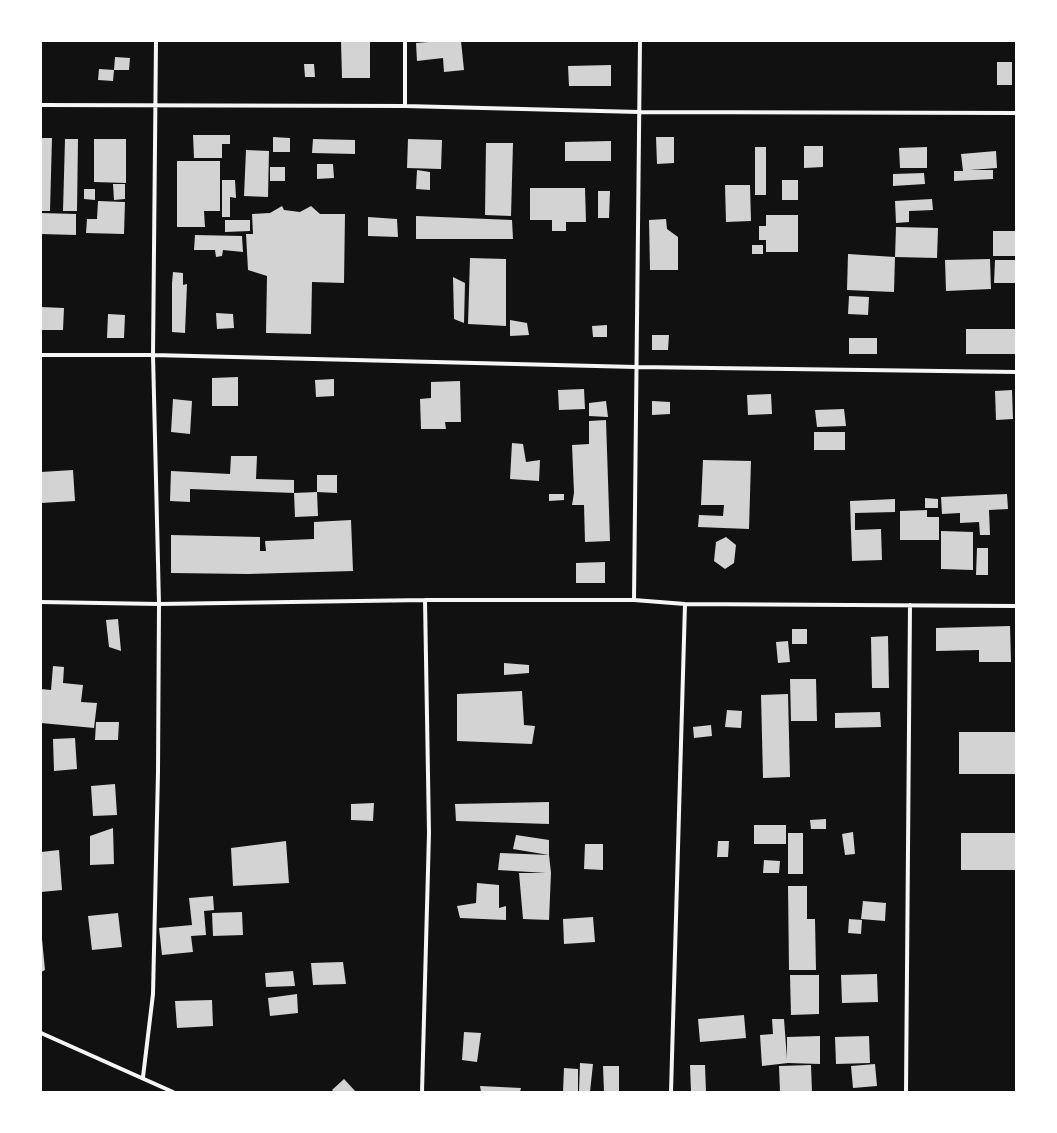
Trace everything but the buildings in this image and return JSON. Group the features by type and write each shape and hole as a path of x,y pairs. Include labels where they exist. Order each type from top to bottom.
{"street":[{"path":"143,1078 153,994 158,772 159,604 153,355 156,41"},
{"path":"405,41 406,106"},
{"path":"634,600 640,41"},
{"path":"41,105 156,104 406,106 639,112 1016,113"},
{"path":"41,355 153,355 636,367 1016,372"},
{"path":"422,1092 430,833 425,600"},
{"path":"41,602 159,604 425,600 634,600 685,604 1016,606"},
{"path":"671,1092 685,604"},
{"path":"906,1092 910,606"},
{"path":"41,1033 173,1092"}]}
